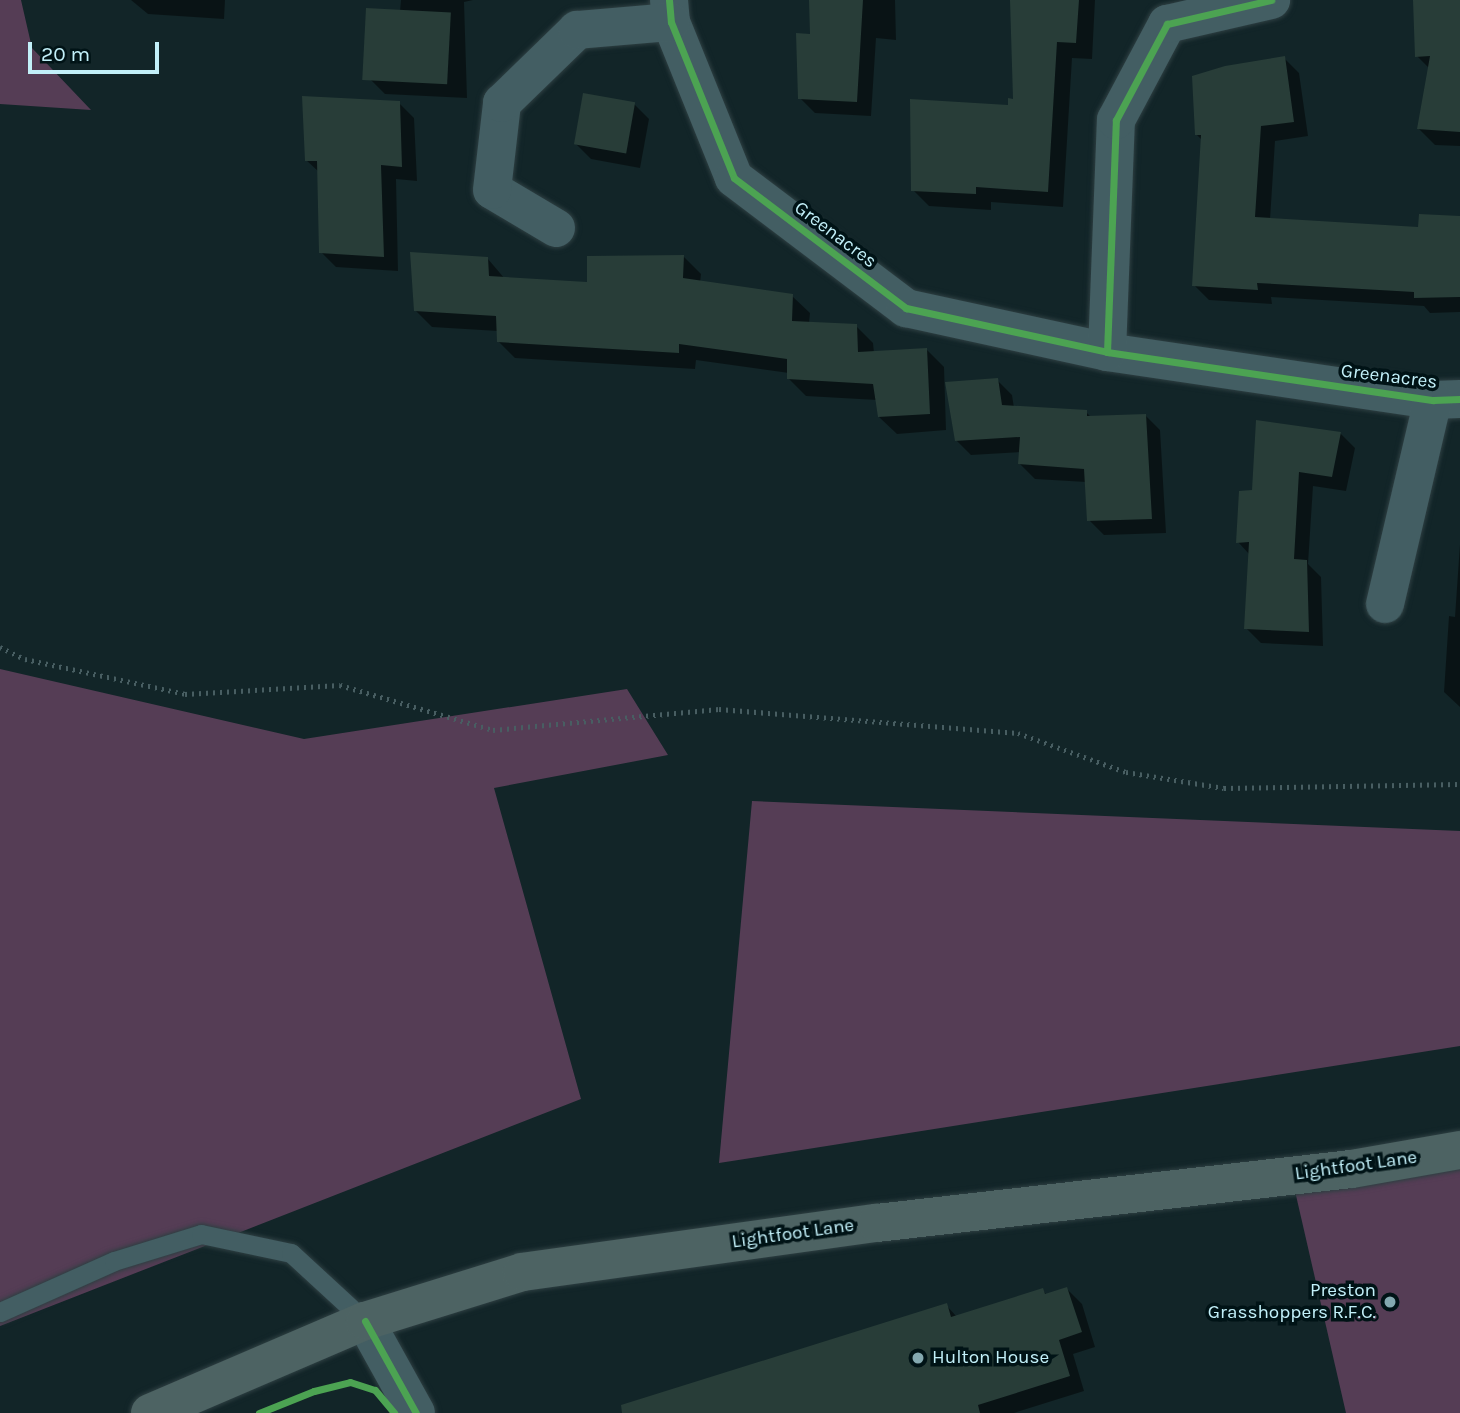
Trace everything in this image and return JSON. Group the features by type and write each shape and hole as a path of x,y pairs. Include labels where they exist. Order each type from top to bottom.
{"main road":[{"name":"Lightfoot Lane","path":"149,1413 365,1321 523,1272 877,1223 1352,1169 1460,1150"}],"street":[{"path":"1107,352 1116,120 1167,24 1271,0"},
{"name":"Greenacres","path":"556,228 492,190 502,103 578,30 670,11 734,178 906,308 1107,352 1446,400 1385,604"},
{"path":"365,1321 416,1413"}],"lane":[{"path":"0,1312 114,1261 201,1234 291,1253 365,1321"}],"path":[{"path":"0,647 25,659 185,694 340,685 493,730 719,709 1018,733 1126,772 1224,788 1460,784"}],"shaded area":[{"path":"0,0 21,0 32,48 91,110 0,104"},
{"path":"0,669 304,739 627,689 668,755 494,788 581,1099 0,1326"},
{"path":"752,801 1460,831 1460,1046 719,1163"},
{"name":"Preston Grasshoppers R.F.C.","path":"1460,1165 1460,1413 1346,1413 1295,1191"}],"building":[{"path":"809,0 863,0 857,102 798,99 796,33 810,34"},
{"path":"1010,0 1079,0 1076,43 1057,42 1048,192 976,187 976,194 911,191 910,99 1008,105 1008,98 1013,99"},
{"path":"1413,0 1460,0 1460,132 1417,129 1430,56 1415,57"},
{"path":"366,8 451,12 447,84 362,80"},
{"path":"1285,56 1294,122 1261,126 1255,217 1418,227 1419,214 1460,216 1460,297 1414,298 1414,292 1257,283 1258,290 1192,286 1201,135 1195,135 1192,76 1225,66"},
{"path":"583,93 635,102 626,153 574,144"},
{"path":"302,96 400,101 402,167 381,165 384,257 319,253 317,161 305,161"},
{"path":"410,252 488,257 489,276 587,282 587,256 684,255 683,278 793,294 792,321 857,324 858,352 927,348 930,414 878,417 873,384 787,379 787,359 679,344 679,353 497,342 496,316 414,311"},
{"path":"998,378 1002,405 1087,410 1087,416 1146,414 1152,519 1087,521 1084,469 1018,464 1020,437 955,441 945,382"},
{"path":"1256,420 1341,432 1332,477 1299,472 1294,559 1307,560 1309,632 1244,629 1249,542 1236,543 1239,491 1252,490"},
{"name":"Hulton House","path":"1067,1287 1082,1332 1059,1340 1070,1376 978,1405 980,1413 622,1413 621,1405 947,1303 951,1317 1043,1288 1045,1294"}],"cycle path":[{"path":"669,0 671,22 734,178 906,308 1107,352 1433,400 1460,399"},
{"path":"1107,352 1116,120 1167,24 1271,0"},
{"path":"365,1321 416,1413"},
{"path":"259,1413 314,1391 350,1382 375,1390 394,1413"}],"place":[{"name":"Preston Grasshoppers R.F.C.","path":"1390,1302"},
{"name":"Hulton House","path":"918,1358"}]}
